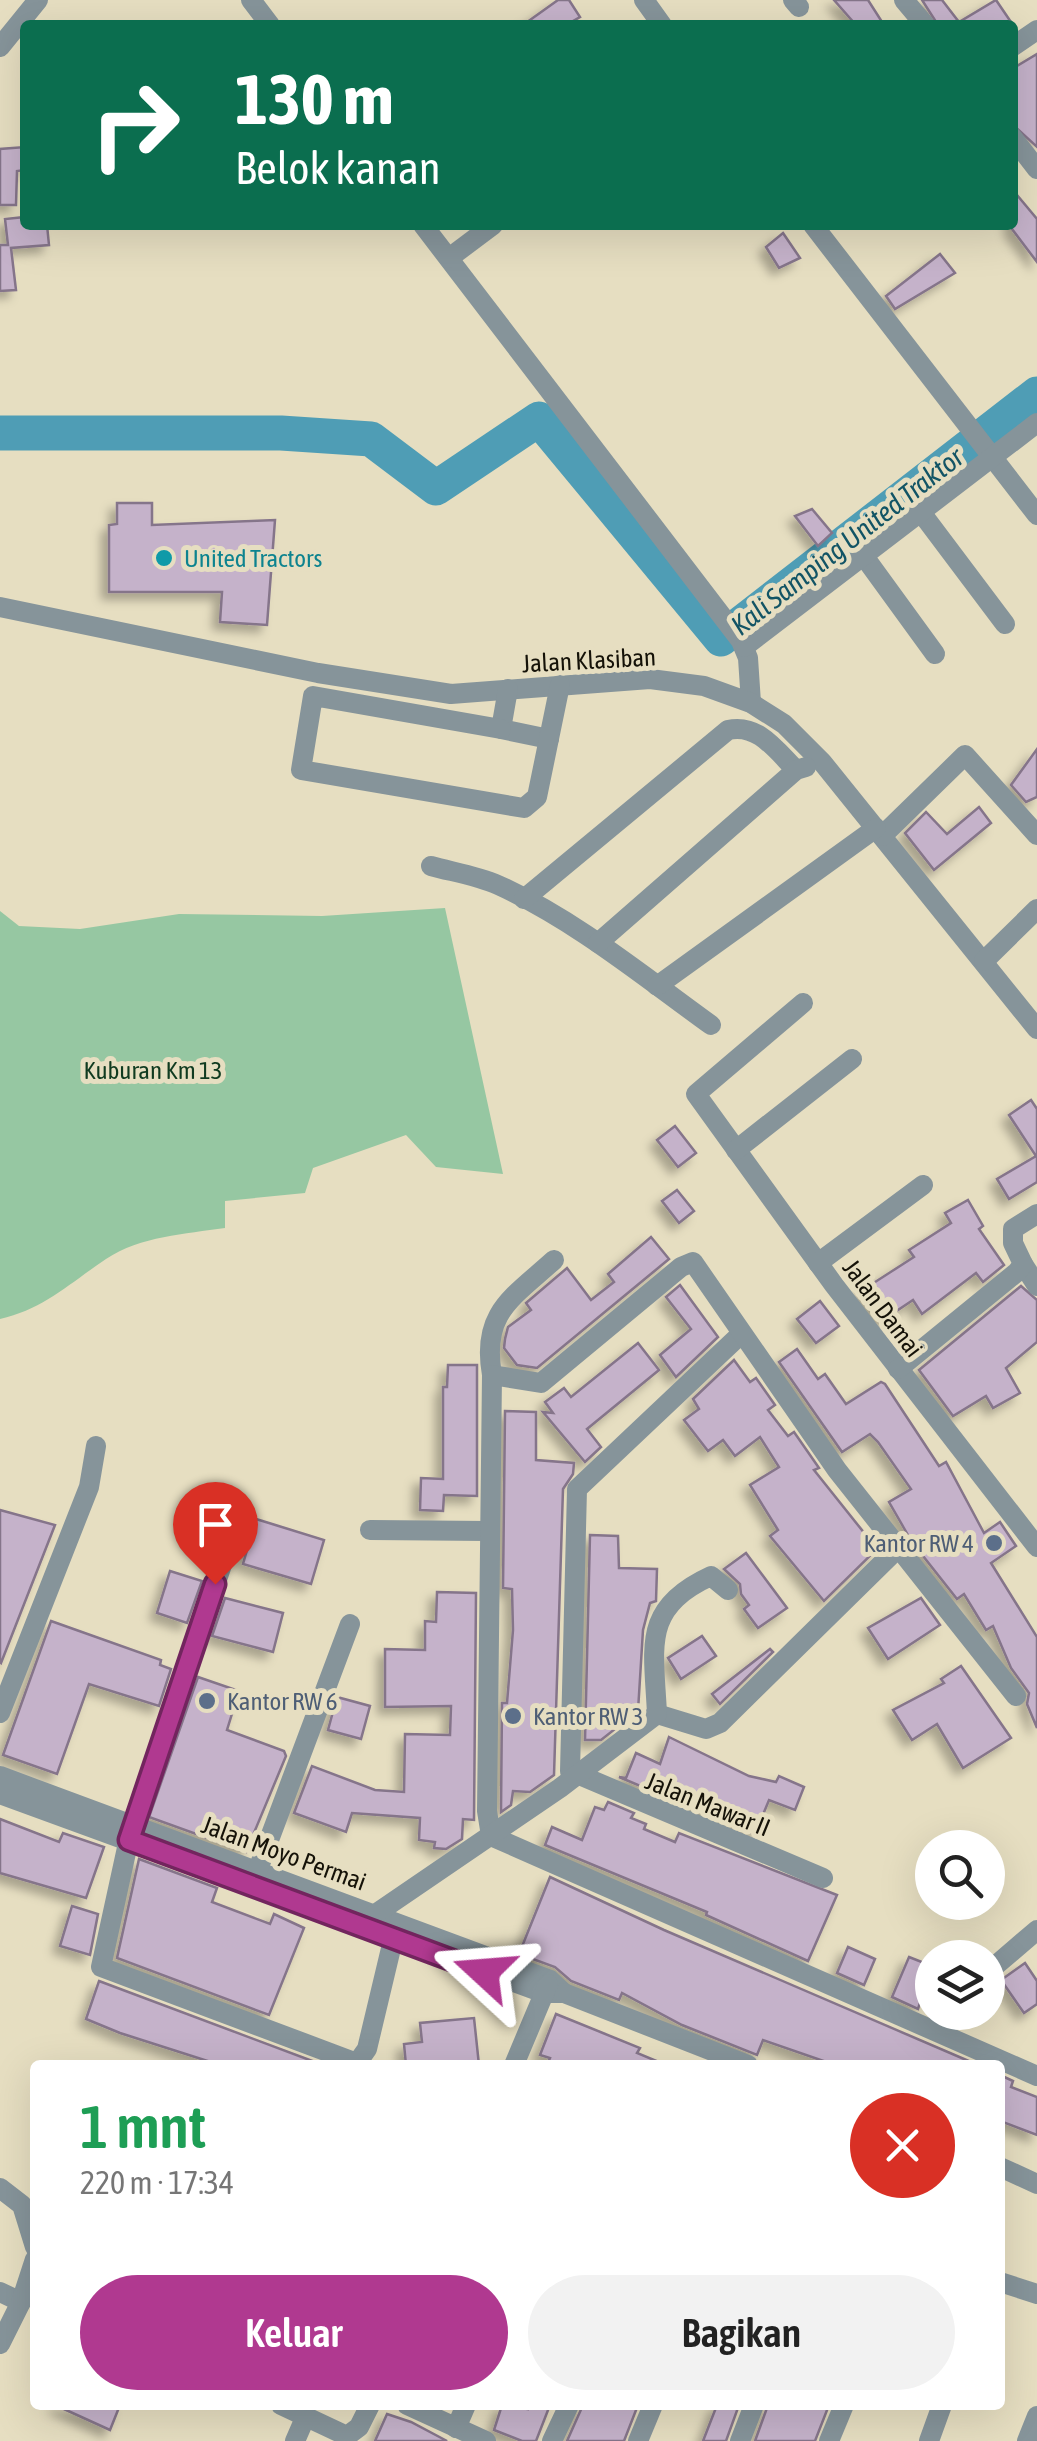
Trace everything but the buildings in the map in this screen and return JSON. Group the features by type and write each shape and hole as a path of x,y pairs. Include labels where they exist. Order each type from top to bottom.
{"street":[{"path":"22,20 38,0"},
{"path":"251,0 266,20"},
{"path":"904,0 921,20"},
{"path":"0,47 20,22"},
{"path":"1018,145 1037,170"},
{"path":"427,230 738,637 751,703"},
{"path":"449,258 487,230"},
{"path":"817,230 1037,515"},
{"path":"738,637 863,555 920,511 984,447 1037,423"},
{"path":"920,511 1004,624"},
{"path":"863,555 935,654"},
{"name":"Jalan Klasiban","path":"0,607 318,673 451,694 650,678 704,686 751,703 784,724 822,762 1037,1029"},
{"path":"318,673 301,770 524,808 537,797 560,685"},
{"path":"501,729 508,689"},
{"path":"313,696 550,739"},
{"path":"524,899 728,730 743,726 760,735 796,770"},
{"path":"657,986 879,832 965,755 1037,834"},
{"path":"598,943 796,770 822,762"},
{"path":"432,866 494,883 524,899 598,943 711,1025"},
{"path":"984,961 1037,909"},
{"name":"Jalan Damai","path":"803,1003 696,1094 818,1263 1037,1547"},
{"path":"736,1150 852,1059"},
{"path":"818,1263 923,1185"},
{"path":"1037,1214 1013,1229 1013,1243 1037,1286"},
{"path":"491,1836 487,1820 492,1374 487,1346 496,1315 554,1260"},
{"path":"492,1374 541,1384 687,1263 700,1269 740,1335 837,1470 1016,1696"},
{"path":"898,1369 1023,1264"},
{"path":"574,1776 570,1771 577,1489 740,1335"},
{"path":"0,1713 90,1486 96,1446"},
{"path":"240,1510 131,1833 101,1967 342,2060"},
{"path":"370,1530 488,1530"},
{"path":"657,1714 706,1729 720,1723 899,1547"},
{"path":"657,1714 654,1640 658,1617 680,1593 710,1576 728,1590"},
{"path":"254,1880 350,1624"},
{"path":"356,1926 491,1836 657,1714"},
{"name":"Jalan Moyo Permai","path":"0,1776 392,1940 553,1989"},
{"name":"Jalan Mawar II","path":"574,1776 823,1878"},
{"name":"Jalan Moyo Permai","path":"0,1794 131,1833"},
{"path":"491,1836 915,2011"},
{"name":"Jalan Moyo Permai","path":"254,1880 376,1914 553,1989"},
{"path":"1005,1957 1037,1930"},
{"path":"362,2060 392,1940"},
{"path":"517,2060 553,1989 735,2060"},
{"path":"955,2030 1037,2076"},
{"path":"1005,2169 1037,2184"},
{"path":"0,2188 22,2205 30,2231"},
{"path":"1005,2284 1037,2294"},
{"path":"0,2292 27,2296 0,2344"},
{"path":"291,2410 347,2436 359,2427 368,2410"},
{"path":"418,2410 486,2441"},
{"path":"456,2428 464,2410"},
{"path":"552,2441 566,2410"},
{"path":"638,2441 651,2410"},
{"path":"740,2441 752,2410"},
{"path":"829,2441 842,2410"},
{"path":"929,2441 940,2410"},
{"path":"1027,2441 1037,2416"},
{"path":"294,2441 306,2418"}],"green space":[{"name":"Kuburan Km 13","path":"445,908 503,1174 436,1167 406,1135 313,1168 305,1193 225,1201 225,1228 134,1245 43,1302 0,1319 0,911 19,926 80,929 179,914 322,916"}],"waterway":[{"name":"Kali Samping United Traktor","path":"0,433 281,433 371,439 436,488 539,419 721,639 1037,394"}],"place":[{"name":"United Tractors","path":"164,558"},
{"name":"Kantor RW 4","path":"994,1543"},
{"name":"Kantor RW 6","path":"207,1701"},
{"name":"Kantor RW 3","path":"513,1716"}],"route":[{"path":"215,1584 129,1840 484,1972"}]}
